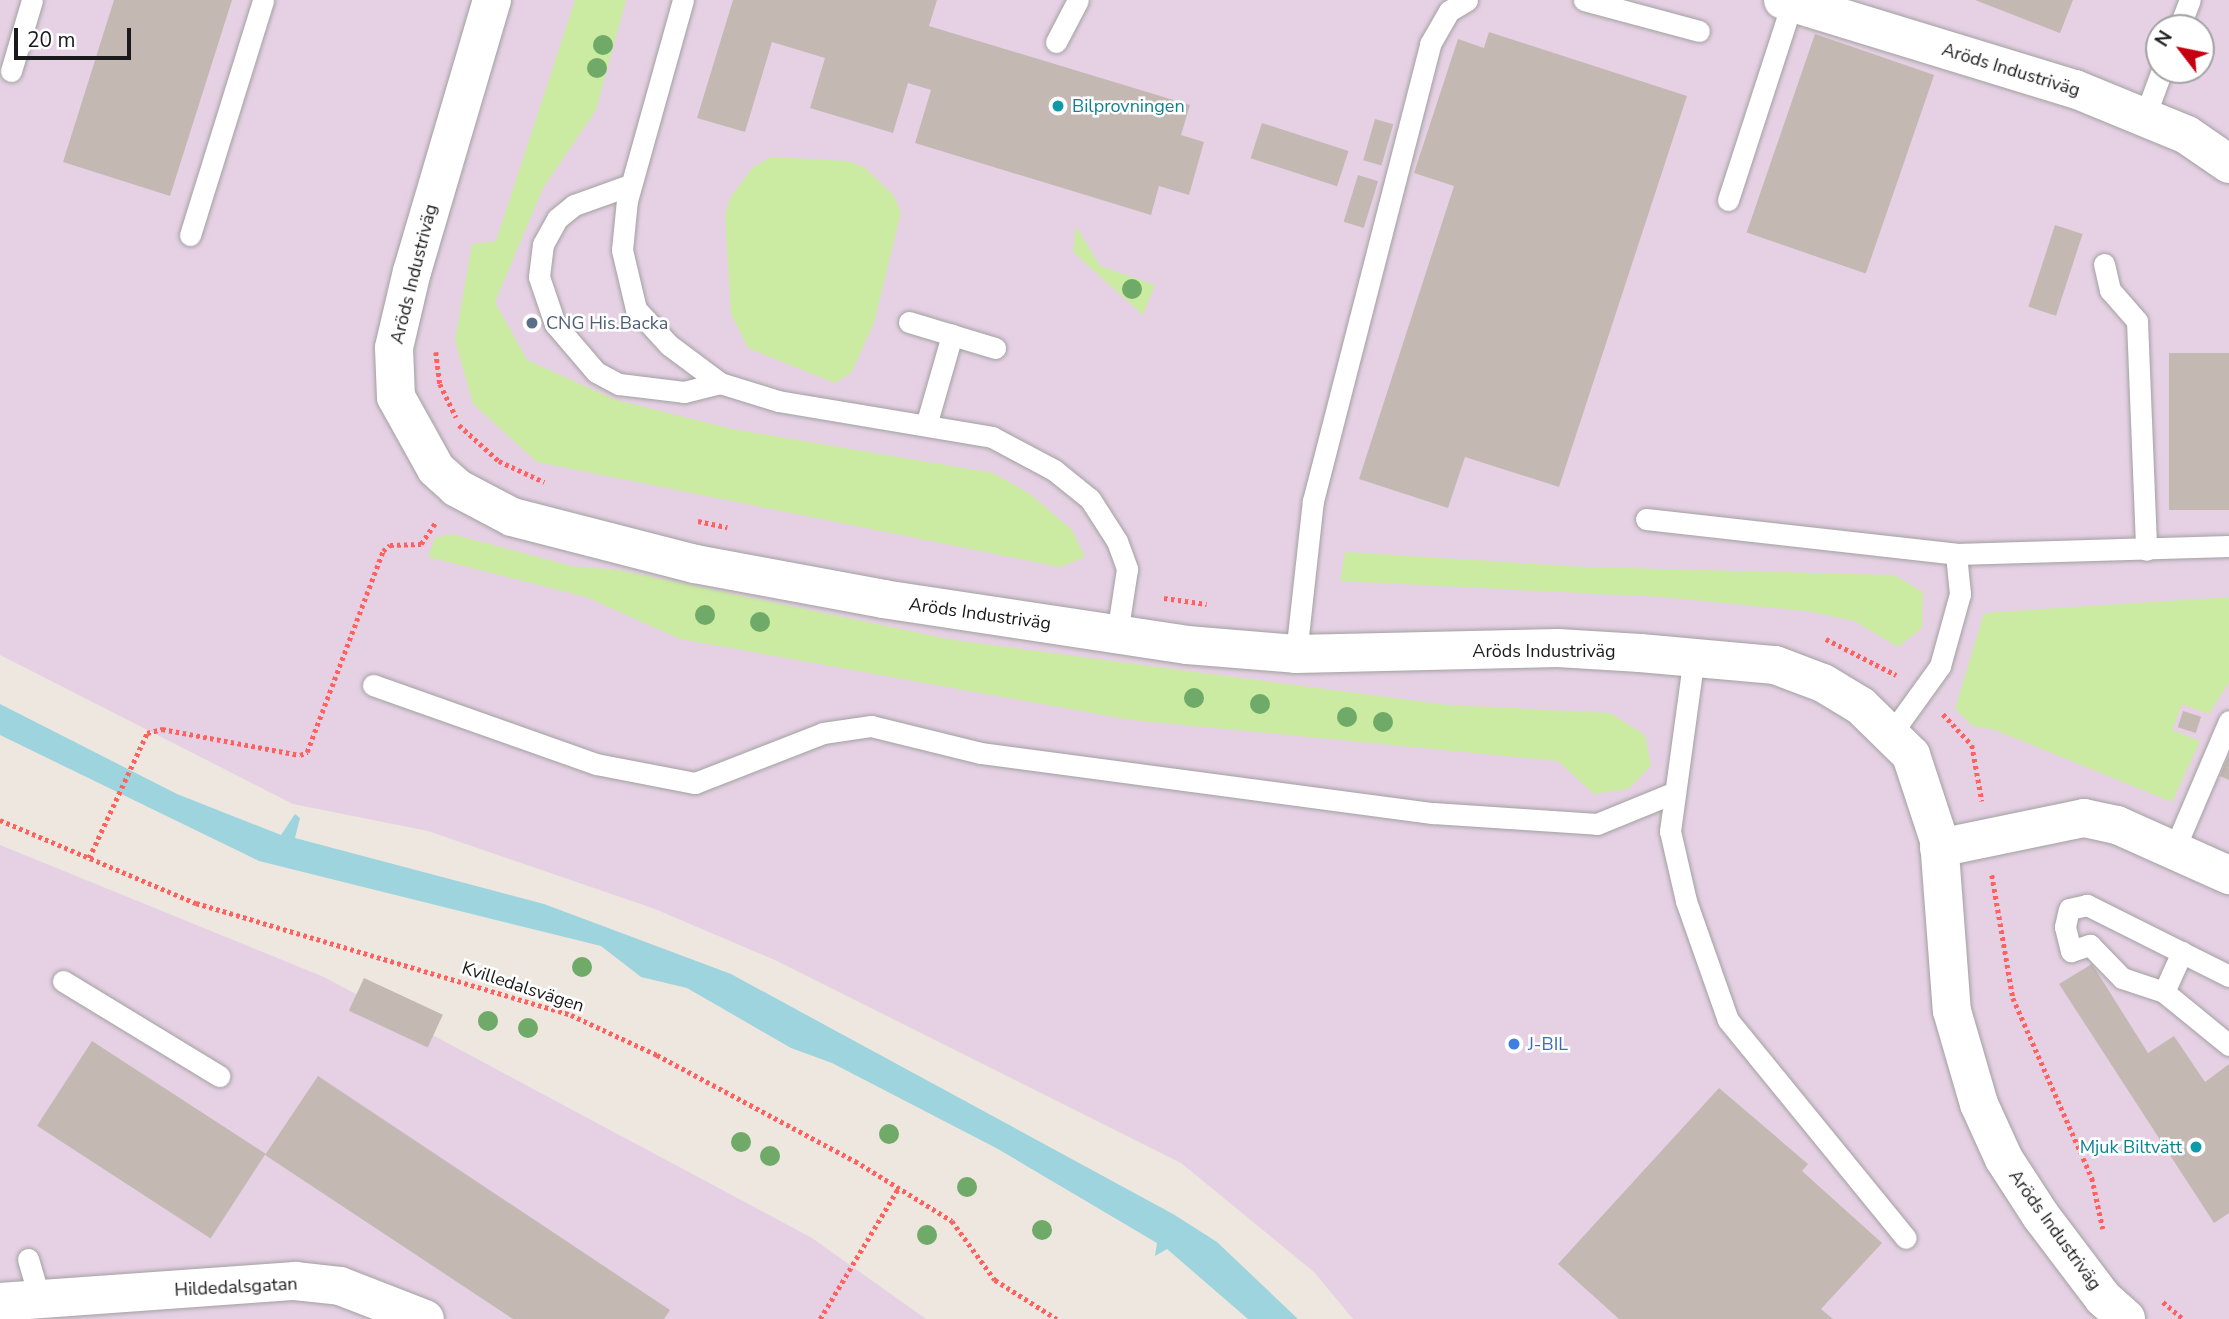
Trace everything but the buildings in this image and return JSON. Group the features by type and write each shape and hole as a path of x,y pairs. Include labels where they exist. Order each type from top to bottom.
{"street":[{"name":"Aröds Industriväg","path":"492,0 394,348 396,397 436,469 457,488 512,517 695,564 1117,634 1296,654 1558,648 1694,656 1775,664 1823,683 1891,734 1911,755 1939,848 1952,1012 1979,1104 2004,1159 2041,1216 2103,1298 2126,1319"},
{"name":"Aröds Industriväg","path":"1787,1 2075,89 2188,135 2229,164"},
{"path":"1939,848 2084,818 2118,825 2229,875"},
{"name":"Hildedalsgatan","path":"0,1302 295,1281 340,1286 425,1319"}],"lane":[{"path":"10,71 32,0"},
{"path":"190,235 263,0"},
{"path":"683,0 631,185 622,250 636,309 669,345 720,383 778,401 927,422 1022,450 1090,499 1127,569 1117,634"},
{"path":"1056,42 1078,0"},
{"path":"1296,654 1313,501 1430,44 1450,11 1467,0"},
{"path":"1584,0 1699,32"},
{"path":"1728,200 1787,1"},
{"path":"2145,116 2157,84"},
{"path":"631,185 574,205 557,219 543,244 538,277 555,324 596,372 619,384 684,392 720,383"},
{"path":"2104,264 2110,290 2137,321 2146,550"},
{"path":"909,322 995,348"},
{"path":"927,422 952,335"},
{"path":"1646,519 1956,554 2146,550 2229,545"},
{"path":"1891,734 1940,666 1960,594 1956,554"},
{"path":"1694,656 1673,793 1670,831 1677,866 1728,1020 1906,1238"},
{"path":"373,685 596,764 695,783 823,733 871,726 981,753 1433,813 1597,824 1673,793"},
{"path":"2174,850 2229,721"},
{"path":"2229,976 2087,905 2069,909 2065,927 2071,951 2090,945 2122,978 2164,992 2229,1045"},
{"path":"2164,992 2182,952"},
{"path":"63,981 219,1076"},
{"path":"28,1259 40,1300"}],"path":[{"path":"89,858 139,744 147,733 162,729 300,755 307,752 383,551 390,545 421,544 457,488"},
{"name":"Kvilledalsvägen","path":"0,820 196,903 571,1015 744,1100 899,1187 952,1221 995,1280 1057,1319"},
{"path":"820,1319 899,1187"}],"shaded area":[{"path":"0,0 2229,0 2229,1319 1353,1319 1314,1272 1181,1163 777,961 655,909 428,831 293,804 0,655"},
{"path":"0,845 324,977 812,1238 926,1319 0,1319"}],"green space":[{"path":"575,0 626,0 596,110 543,188 495,302 527,360 616,400 732,429 993,473 1030,494 1072,530 1085,557 1060,567 537,462 473,404 455,340 472,244 496,241"},
{"path":"771,157 848,161 865,168 893,195 901,212 874,323 851,373 835,383 748,348 731,314 725,216 730,198 753,167"},
{"path":"1076,226 1100,266 1155,285 1143,315 1073,252"},
{"path":"452,534 571,566 619,570 953,640 1448,705 1610,713 1645,735 1651,766 1628,789 1594,794 1558,761 1131,720 680,639 586,597 428,557 435,538"},
{"path":"1345,552 1586,567 1894,575 1923,592 1922,628 1898,647 1854,621 1807,611 1662,597 1340,581"},
{"path":"2229,597 2229,682 2209,714 2182,704 2172,730 2200,741 2172,802 1995,730 1973,726 1955,709 1984,613"}],"water":[{"path":"0,704 177,794 281,835 295,814 300,818 295,838 544,904 731,974 1173,1214 1217,1242 1298,1319 1248,1319 1167,1249 1155,1256 1157,1243 998,1149 832,1063 791,1048 687,988 641,977 601,946 259,861 0,735"}],"place":[{"name":"Bilprovningen","path":"1058,106"},
{"name":"CNG His.Backa","path":"532,323"},
{"name":"J-BIL","path":"1514,1044"},
{"name":"Mjuk Biltvätt","path":"2196,1147"}]}
